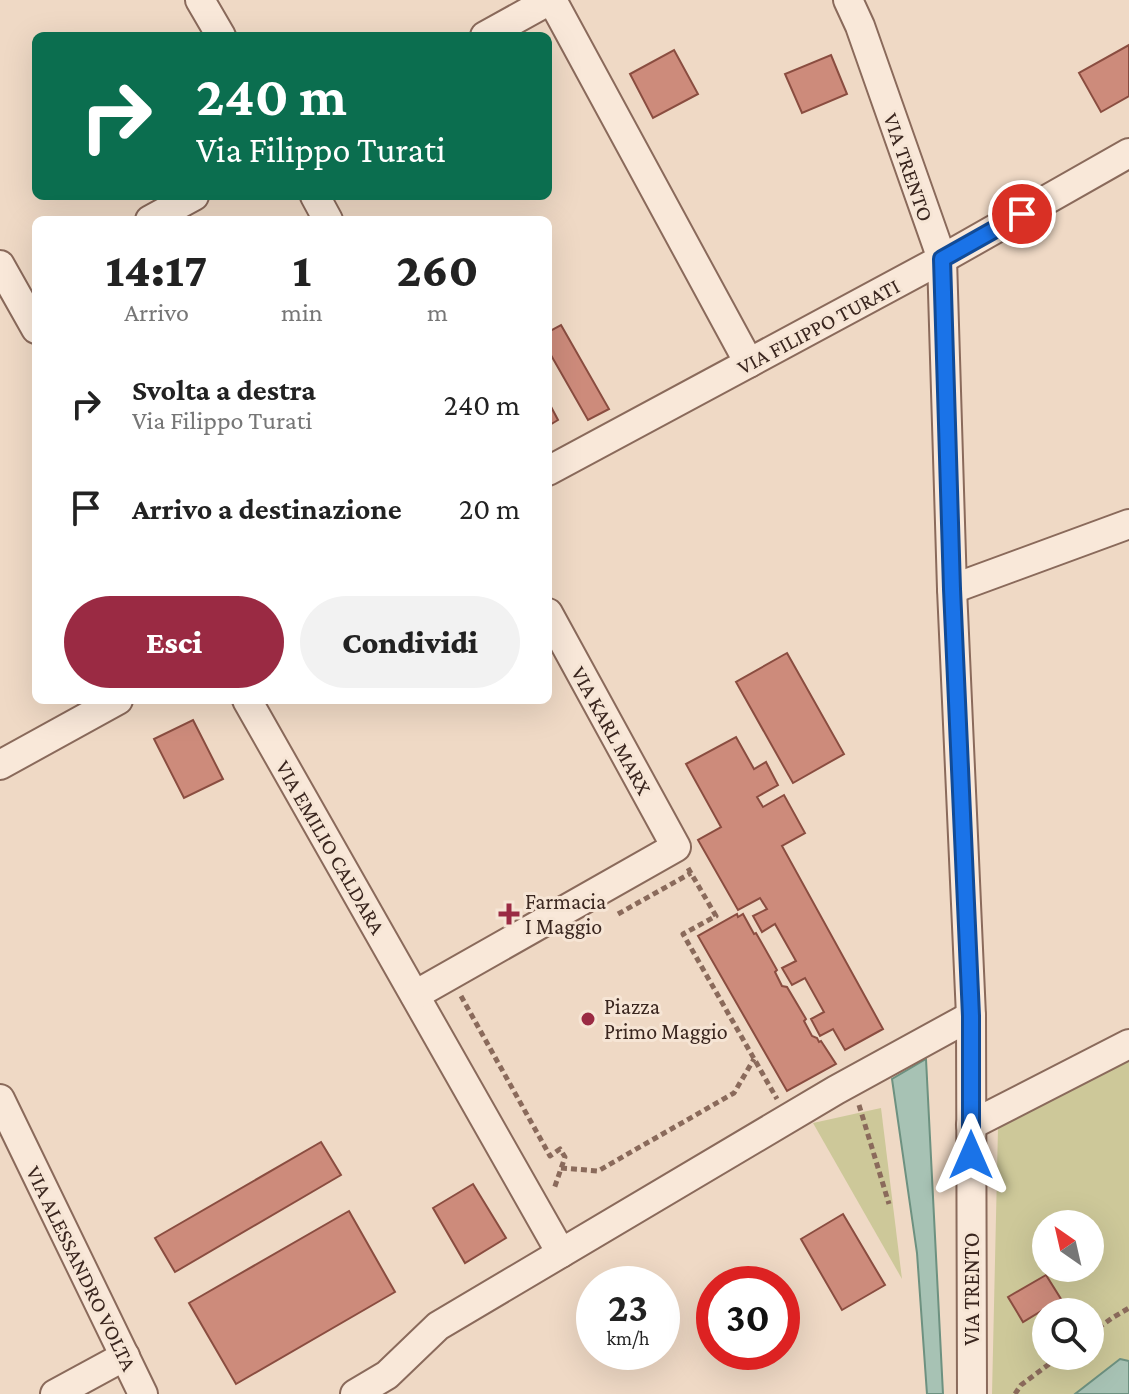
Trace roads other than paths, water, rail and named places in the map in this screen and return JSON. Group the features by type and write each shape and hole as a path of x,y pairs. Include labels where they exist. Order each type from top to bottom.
{"street":[{"path":"200,0 219,32"},
{"path":"492,32 551,0 749,363"},
{"name":"VIA TRENTO","path":"848,0 860,26 942,259 952,589 971,1016 972,1394"},
{"name":"VIA FILIPPO TURATI","path":"552,469 942,259 1129,153"},
{"path":"157,216 187,200"},
{"path":"0,265 32,321"},
{"path":"952,589 1129,524"},
{"name":"VIA KARL MARX","path":"415,995 676,847 552,620"},
{"path":"0,765 111,704"},
{"name":"VIA EMILIO CALDARA","path":"249,704 415,995"},
{"path":"415,995 561,1253"},
{"path":"360,1393 387,1375 438,1326 561,1253 848,1097 971,1016"},
{"path":"971,1125 1129,1044"},
{"name":"VIA ALESSANDRO VOLTA","path":"0,1099 143,1394"},
{"path":"55,1394 125,1356"}],"place":[{"name":"Farmacia I Maggio","path":"509,914"},
{"name":"Piazza Primo Maggio","path":"588,1019"}]}
